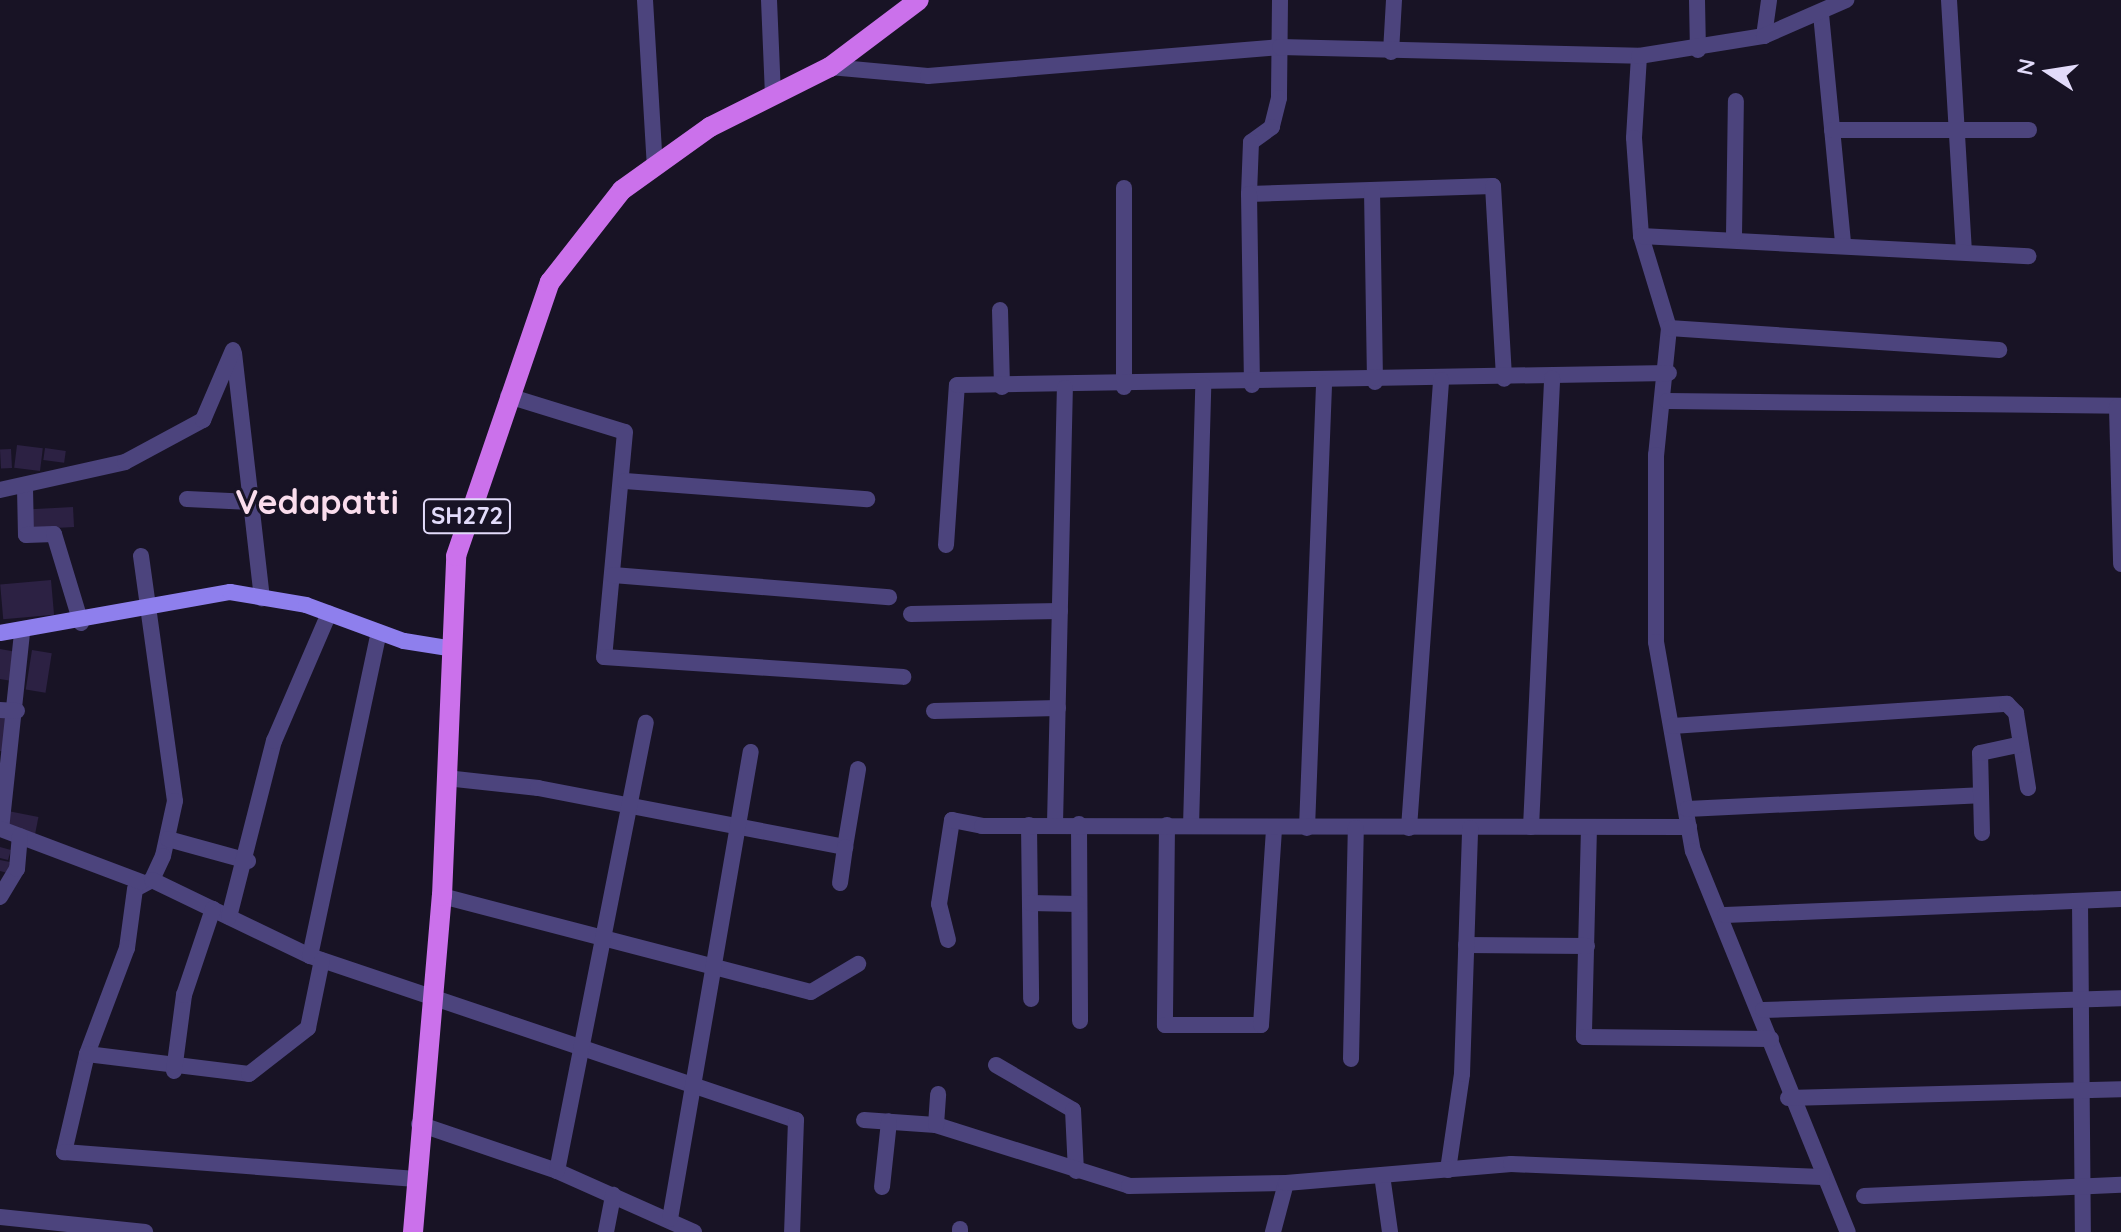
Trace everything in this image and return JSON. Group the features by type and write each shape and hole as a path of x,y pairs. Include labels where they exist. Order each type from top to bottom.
{"main road":[{"name":"SH272","path":"413,1232 419,1124 442,896 448,648 456,556 508,396 550,282 622,190 710,127 830,67 919,0"}],"street":[{"path":"645,0 655,166"},
{"path":"769,0 773,97"},
{"path":"1252,385 1251,142 1272,127 1280,47 1280,0"},
{"path":"1391,52 1394,0"},
{"path":"1697,0 1698,50"},
{"path":"1764,36 1769,0"},
{"path":"830,67 928,76 1280,47 1639,56 1698,50 1764,36 1821,14 1846,0"},
{"path":"1949,0 1964,249"},
{"path":"1821,14 1843,241"},
{"path":"1639,56 1634,138 1641,236 1669,328 1667,401 1656,455 1656,642 1693,851 1725,915 1763,1010 1788,1098 1848,1232"},
{"path":"1734,236 1736,101"},
{"path":"1832,130 2029,130"},
{"path":"1249,194 1493,186 1504,379"},
{"path":"1124,188 1124,387"},
{"path":"1372,190 1375,382"},
{"path":"1641,236 1843,241 2028,256"},
{"path":"1000,310 1002,387"},
{"path":"1669,328 1999,350"},
{"path":"0,490 25,488 125,462 203,420 233,350 262,598"},
{"path":"946,545 952,391 1002,387 1252,385 1669,373"},
{"path":"1531,827 1552,378"},
{"path":"1409,828 1441,380"},
{"path":"1307,828 1324,383"},
{"path":"1191,826 1203,385"},
{"path":"1055,824 1065,388"},
{"path":"508,396 621,426 625,481 604,657 903,677"},
{"path":"1667,401 2119,407 2121,564"},
{"path":"625,481 867,499"},
{"path":"25,488 26,535 54,534 81,623"},
{"path":"187,499 251,502"},
{"path":"141,556 175,801 168,839 146,881 127,948 87,1054 64,1152 416,1179"},
{"path":"613,575 889,597"},
{"path":"0,633 22,633 151,611 230,592 329,613 379,632 448,648"},
{"path":"911,614 1060,611"},
{"path":"229,917 248,861 274,741 329,613"},
{"path":"87,1054 174,1071 249,1074 308,1028 316,958 379,632"},
{"path":"22,633 17,711 1,829 146,881 316,958 583,1042 689,1085 796,1120 792,1232"},
{"path":"1672,726 1992,703 2016,713 2028,788"},
{"path":"934,711 1058,708"},
{"path":"0,710 17,711"},
{"path":"557,1171 626,806 646,723"},
{"path":"1982,833 1980,753 2019,745"},
{"path":"670,1219 689,1085 714,967 751,752"},
{"path":"840,883 858,769"},
{"path":"446,778 738,824 845,847"},
{"path":"1687,809 1980,795"},
{"path":"948,940 939,904 952,820 1029,825 1307,828 1689,827"},
{"path":"1079,824 1080,1021"},
{"path":"1029,825 1031,999"},
{"path":"1167,825 1165,1025 1261,1025 1274,827"},
{"path":"1589,827 1584,1037 1771,1039"},
{"path":"1351,1059 1356,828"},
{"path":"1448,1170 1462,1074 1470,828"},
{"path":"0,897 17,869 20,836"},
{"path":"168,839 248,861"},
{"path":"442,896 811,992 858,964"},
{"path":"1725,915 2121,899"},
{"path":"2080,902 2083,1232"},
{"path":"1030,903 1079,904"},
{"path":"174,1071 184,995 213,909"},
{"path":"1466,945 1587,946"},
{"path":"1763,1010 2121,998"},
{"path":"996,1065 1073,1110 1076,1171"},
{"path":"1788,1098 2121,1089"},
{"path":"936,1125 938,1094"},
{"path":"864,1120 936,1125 1129,1186 1286,1183 1511,1164 1822,1177"},
{"path":"882,1187 889,1121"},
{"path":"419,1124 557,1171 694,1232"},
{"path":"1382,1175 1390,1232"},
{"path":"1273,1232 1286,1183"},
{"path":"1864,1196 2121,1185"},
{"path":"606,1232 613,1195"},
{"path":"0,1217 145,1232"}],"building":[{"path":"17,445 43,448 40,471 14,468"},
{"path":"45,448 66,451 64,463 43,460"},
{"path":"11,449 12,468 1,469 0,450"},
{"path":"73,507 74,527 32,529 31,509"},
{"path":"51,580 54,615 3,619 0,584"},
{"path":"0,649 17,652 12,681 0,679"},
{"path":"32,650 52,653 45,693 26,690"},
{"path":"0,717 13,720 5,752 0,751"},
{"path":"8,811 38,817 35,835 5,829"},
{"path":"0,847 11,850 8,860 0,858"},
{"path":"0,860 10,862 8,873 0,871"}],"district":[{"name":"Vedapatti","path":"317,502"}]}
